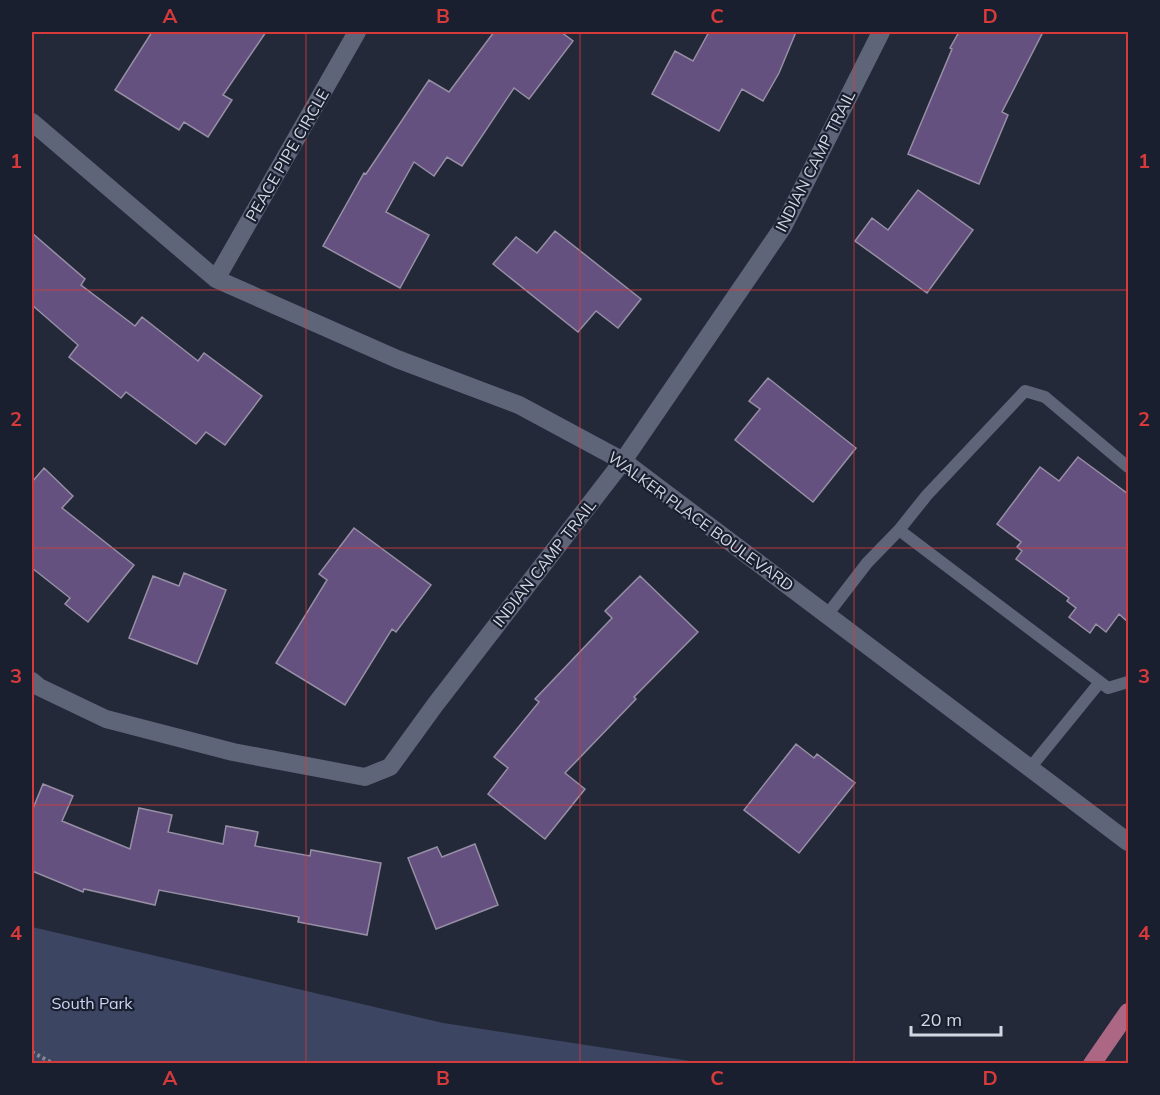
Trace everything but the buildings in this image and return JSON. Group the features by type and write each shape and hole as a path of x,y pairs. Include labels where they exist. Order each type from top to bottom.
{"main road":[{"path":"1092,1064 1128,1012"}],"street":[{"name":"PEACE PIPE CIRCLE","path":"216,279 357,32"},
{"name":"INDIAN CAMP TRAIL","path":"32,681 39,687 106,719 233,752 364,777 390,767 623,461 783,227 881,32"},
{"name":"WALKER PLACE BOULEVARD","path":"32,122 216,279 397,358 519,405 623,461 1128,842"}],"lane":[{"path":"828,615 867,563 1024,391 1045,397 1128,467"},
{"path":"899,530 1108,688 1128,682"},
{"path":"1030,768 1100,682"}],"path":[{"path":"32,1052 54,1064"}],"green space":[{"name":"South Park","path":"32,927 443,1023 703,1063 32,1063"}]}
